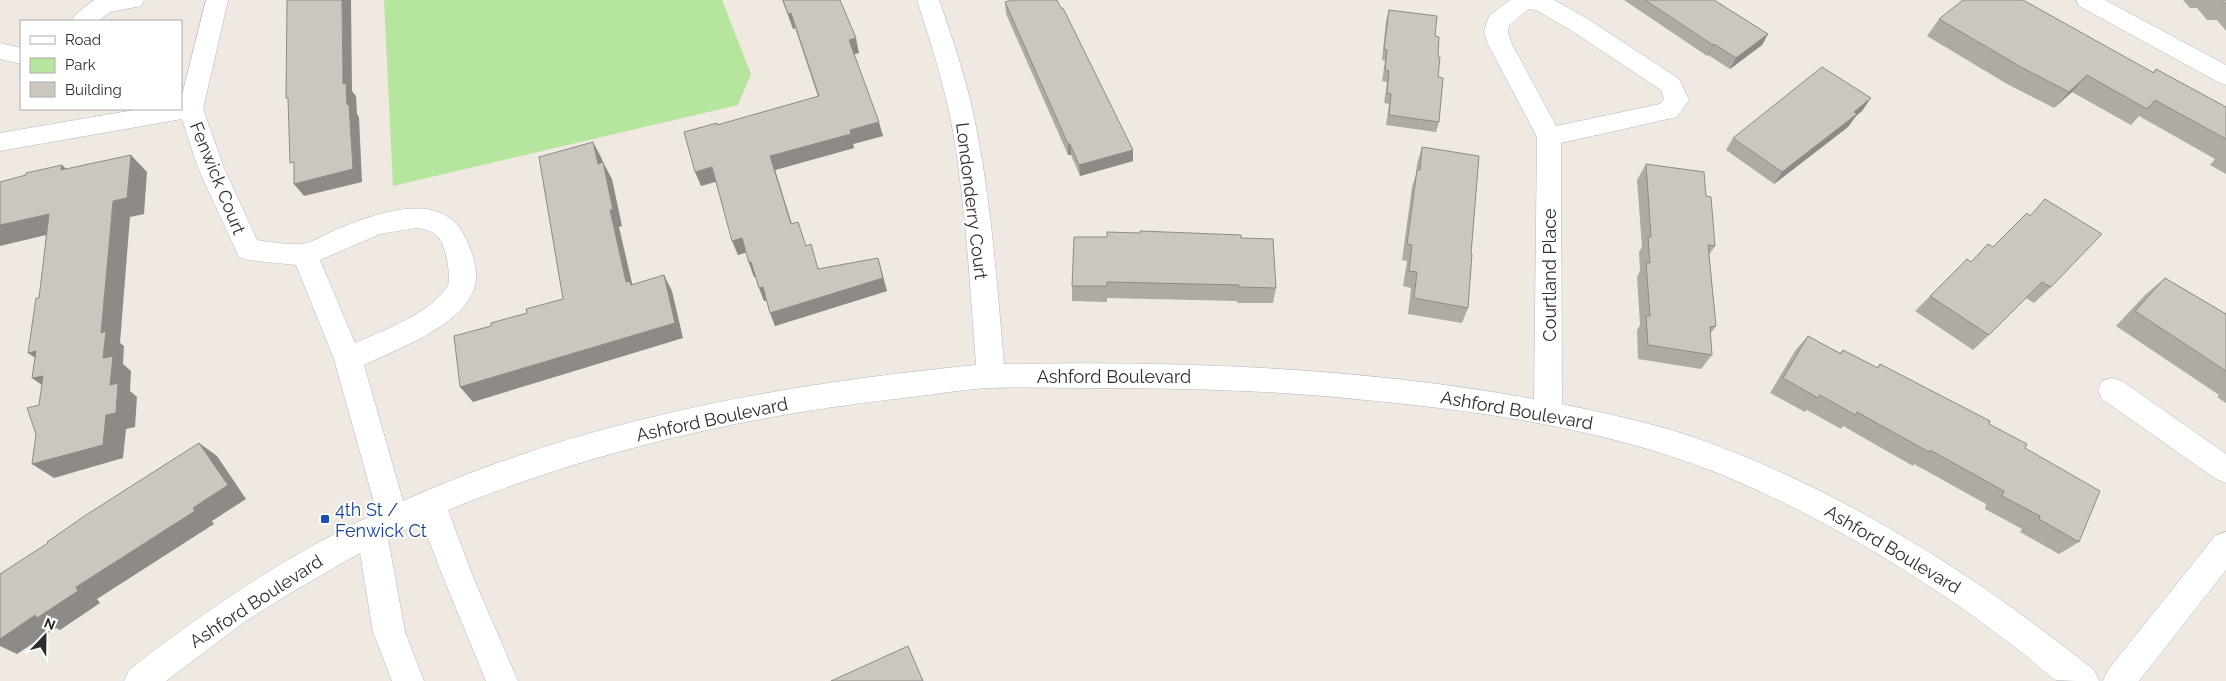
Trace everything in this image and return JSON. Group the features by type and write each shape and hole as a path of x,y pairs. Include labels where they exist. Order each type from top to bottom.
{"street":[{"path":"84,20 103,5 133,0"},
{"path":"186,107 217,0"},
{"name":"Londonderry Court","path":"928,0 952,75 964,130 972,179 991,376"},
{"path":"2086,0 2226,76"},
{"path":"1524,1 1542,3 1580,25 1671,85 1676,100 1668,111 1549,137 1500,44 1496,32 1498,20 1524,1"},
{"path":"0,51 20,56"},
{"name":"Fenwick Court","path":"186,107 248,250 305,255 385,222 408,217 426,218 440,224 448,231 464,271 462,285 452,302 438,313 418,324 348,359"},
{"path":"0,142 170,110"},
{"name":"Courtland Place","path":"1548,412 1549,137"},
{"path":"305,255 348,359 383,527 383,606 389,632 408,681"},
{"name":"Ashford Boulevard","path":"140,681 201,634 258,595 319,559 431,505 489,480 543,461 732,412 834,393 991,376 1162,375 1245,378 1410,392 1548,412 1693,450 1804,497 1864,528 1956,584 2033,639 2083,681"},
{"path":"2112,390 2226,470"},
{"path":"431,505 458,577 502,681"},
{"path":"2119,681 2226,546"}],"green space":[{"path":"384,0 722,0 751,74 738,105 393,186"}],"building":[{"path":"287,0 342,0 343,84 346,83 347,105 349,104 353,169 294,184 294,162 290,163 288,98 286,98"},
{"path":"783,0 840,0 856,38 849,40 879,122 850,130 851,134 770,156 791,224 798,222 806,246 811,244 818,269 878,258 883,278 770,313 763,287 759,288 742,238 732,241 712,167 695,172 684,132 717,123 717,125 819,96 791,13 788,14"},
{"path":"1013,0 1057,0 1061,8 1063,8 1133,150 1079,165 1005,2"},
{"path":"1645,0 1714,0 1768,34 1736,58"},
{"path":"1963,0 2023,0 2154,73 2156,69 2226,107 2226,139 2155,100 2147,109 2087,75 2069,92 2021,67 1939,19"},
{"path":"1389,10 1437,16 1435,36 1439,37 1438,57 1440,57 1438,77 1443,78 1439,122 1389,115 1391,94 1387,93 1389,71 1385,70 1387,50 1384,49"},
{"path":"1822,67 1871,98 1854,112 1857,114 1782,172 1733,138"},
{"path":"593,142 598,164 603,162 613,210 610,210 626,282 630,281 631,285 664,275 675,323 460,387 454,336 491,326 491,323 527,313 526,309 563,299 539,157"},
{"path":"1422,147 1479,156 1468,308 1414,298 1417,272 1409,271 1412,245 1407,244 1417,170 1420,170"},
{"path":"131,155 127,198 113,201 101,333 106,331 103,358 113,356 110,385 118,383 116,413 106,415 103,445 32,464 36,434 27,408 39,405 43,376 32,378 36,351 28,353 36,298 39,298 49,214 0,225 0,182 26,175 26,173 62,165 61,170"},
{"path":"1646,164 1704,172 1706,196 1711,197 1715,246 1708,245 1716,326 1710,327 1712,355 1648,345 1646,316 1650,316 1646,262 1650,263 1648,237 1651,237"},
{"path":"2045,199 2102,234 2051,287 2042,282 1989,335 1930,296 1967,259 1971,262 1988,244 1993,247 2027,213 2030,216"},
{"path":"1140,231 1241,235 1241,238 1273,239 1276,288 1239,287 1239,285 1107,282 1107,286 1072,286 1074,237 1107,237 1107,232 1140,233"},
{"path":"2165,278 2226,314 2226,371 2135,311"},
{"path":"1808,336 1841,354 1843,350 1878,368 1880,364 1990,421 1989,424 2027,444 2025,448 2100,491 2079,542 2039,519 2040,516 2002,496 2004,491 1930,450 1929,452 1857,412 1855,415 1820,395 1818,398 1783,378"},
{"path":"199,443 228,485 193,508 195,511 76,587 78,591 37,618 35,615 0,639 0,574 48,543 86,515"},
{"path":"908,646 923,681 831,681"}],"place":[{"name":"4th St / Fenwick Ct","path":"325,519"}]}
